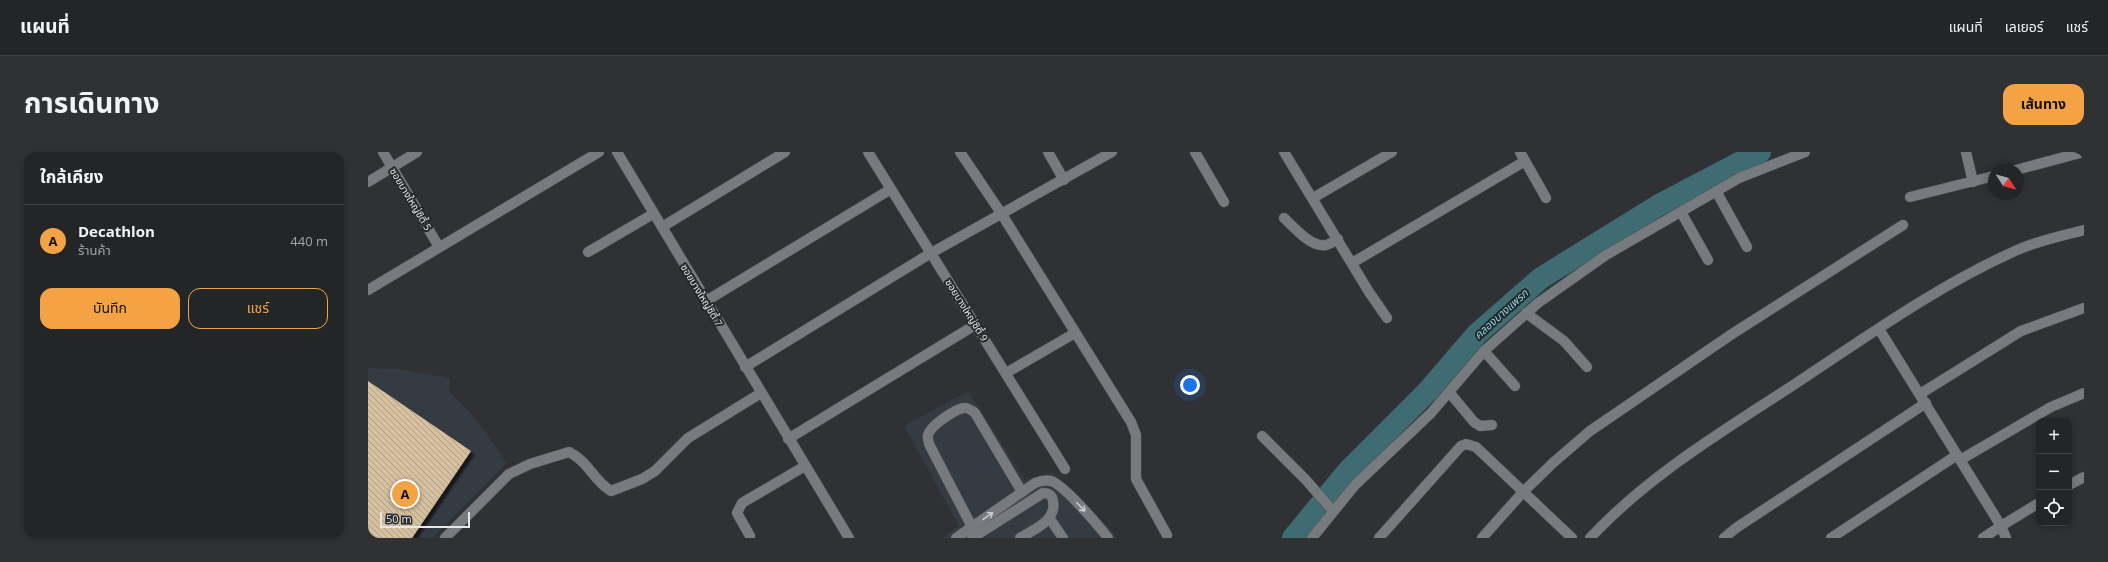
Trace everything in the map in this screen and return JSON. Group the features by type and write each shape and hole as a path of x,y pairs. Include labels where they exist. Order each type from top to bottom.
{"street":[{"name":"ซอยบางใหญ่ซิตี้ 5","path":"383,152 439,247"},
{"path":"368,182 417,152"},
{"path":"368,290 599,152"},
{"name":"ซอยบางใหญ่ซิตี้ 7","path":"617,152 804,466 849,538"},
{"path":"662,227 785,152"},
{"name":"ซอยบางใหญ่ซิตี้ 9","path":"868,152 1065,469"},
{"path":"960,152 1001,213 1131,422 1136,435 1136,480 1166,535"},
{"path":"1048,152 1064,180"},
{"path":"745,367 931,253 1112,152"},
{"path":"1195,152 1224,202"},
{"path":"1284,152 1352,263 1388,318"},
{"path":"1313,198 1392,152"},
{"path":"1520,152 1546,198"},
{"path":"1312,538 1331,508 1449,392 1484,351 1526,313 1606,255 1716,191 1739,178 1805,152"},
{"path":"1966,152 1973,182"},
{"path":"2024,167 2049,156 2083,152"},
{"path":"1352,263 1525,161"},
{"path":"1910,197 1988,178"},
{"path":"706,301 891,189"},
{"path":"1716,191 1747,247"},
{"path":"1680,212 1708,260"},
{"path":"588,252 654,214"},
{"path":"1284,218 1312,241 1320,245 1325,245 1338,240"},
{"path":"1482,538 1523,492 1554,462 1590,431 1651,388 1903,226"},
{"path":"1590,538 1627,500 1680,460 1879,329 1976,271 2016,250 2084,230"},
{"path":"1920,394 2020,331 2084,308"},
{"path":"1526,313 1564,341 1587,367"},
{"path":"788,439 975,325"},
{"path":"1879,329 2001,526 2006,538"},
{"path":"1006,373 1076,333"},
{"path":"1484,351 1515,386"},
{"path":"1449,392 1474,422 1480,426 1492,425"},
{"path":"446,538 509,474 530,464 569,452 580,458 599,484 612,491 642,479 655,471 688,438 761,393"},
{"path":"1831,538 1959,457 2051,407 2084,393"},
{"path":"1724,538 1736,528 1926,403"},
{"path":"972,527 929,444 928,436 931,429 945,417 964,408 970,409 975,413 1022,492"},
{"path":"1262,436 1331,508"},
{"path":"1379,538 1461,446 1466,444 1476,447 1572,538"},
{"path":"750,536 737,513 742,503 804,466"},
{"path":"2072,483 2084,477"},
{"path":"956,538 1035,482 1052,481 1074,500 1108,538"},
{"path":"972,538 1043,493 1048,493 1052,496 1054,510 1050,519 1021,538"},
{"path":"1983,538 2036,505"},
{"path":"1050,519 1063,538"}],"shaded area":[{"path":"368,368 398,369 450,378 449,392 474,417 507,463 433,538 368,538"},
{"path":"968,391 1025,480 1052,472 1110,529 1117,538 942,538 959,526 904,426"}],"building":[{"path":"368,381 471,451 412,538 368,538"}],"waterway":[{"name":"คลองบางแพรก","path":"1293,538 1348,471 1428,391 1477,334 1541,278 1659,205 1760,152"}],"place":[{"name":"Decathlon","path":"405,494"}]}
